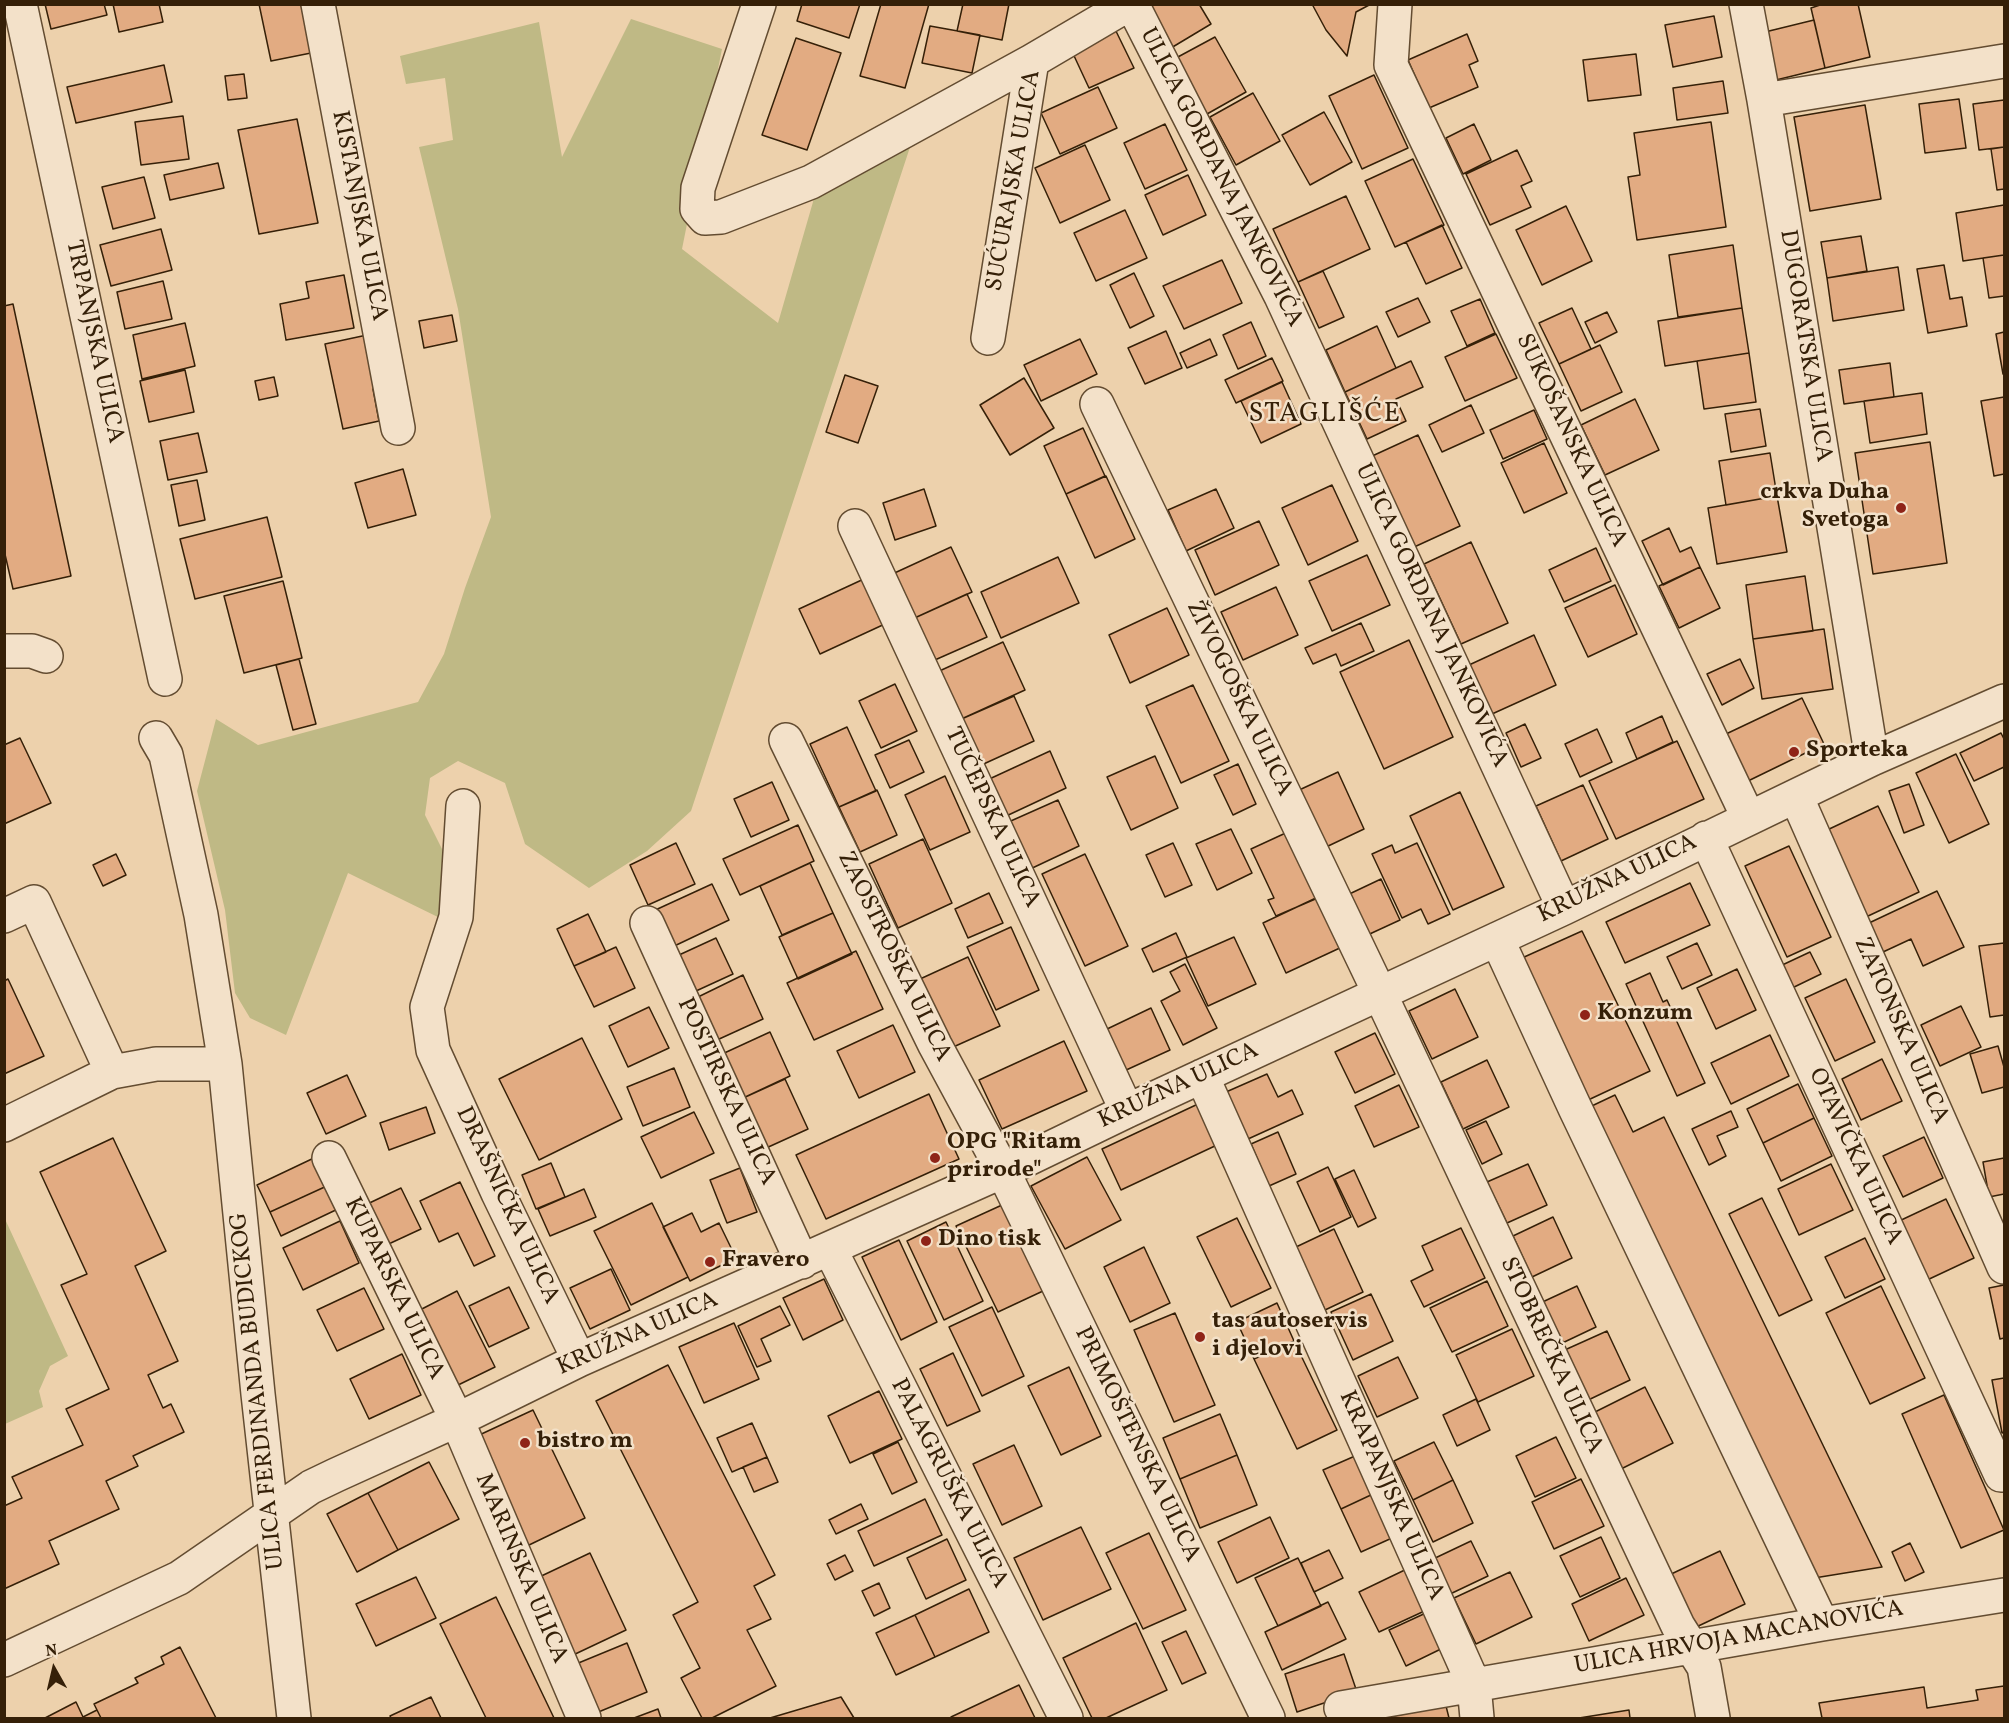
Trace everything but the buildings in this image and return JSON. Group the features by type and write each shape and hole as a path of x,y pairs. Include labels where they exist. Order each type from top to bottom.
{"street":[{"name":"TRPANJSKA ULICA","path":"21,4 165,679"},
{"name":"KISTANJSKA ULICA","path":"318,4 398,428"},
{"path":"759,4 698,188 698,209 705,218 721,217 811,182 1032,61"},
{"name":"SUĆURAJSKA ULICA","path":"988,338 1032,61 1130,4"},
{"name":"ULICA GORDANA JANKOVIĆA","path":"1130,4 1281,296 1564,908"},
{"name":"SUKOŠANSKA ULICA","path":"1395,4 1391,65 1748,817"},
{"name":"DUGORATSKA ULICA","path":"1746,4 1764,100 1872,759"},
{"path":"1764,100 2004,62"},
{"name":"ŽIVOGOŠKA ULICA","path":"1097,404 1380,994"},
{"name":"TUČEPSKA ULICA","path":"855,526 1127,1111"},
{"path":"4,651 32,651 46,656"},
{"name":"KRUŽNA ULICA","path":"4,1660 179,1578 311,1487 457,1420 579,1360 1003,1171 1564,908 1748,817 2004,701"},
{"name":"ULICA FERDINANDA BUDICKOG","path":"156,738 166,755 198,904 225,1064 294,1719"},
{"name":"ZAOSTROŠKA ULICA","path":"786,740 935,1045 1003,1171"},
{"name":"ZATONSKA ULICA","path":"1796,796 2004,1267"},
{"name":"DRAŠNIČKA ULICA","path":"463,806 456,917 427,1007 433,1050 498,1193 579,1360"},
{"name":"OTAVIČKA ULICA","path":"1706,838 2003,1475"},
{"path":"4,916 34,902 112,1071"},
{"name":"POSTIRSKA ULICA","path":"647,923 816,1255"},
{"path":"1497,939 1575,1108 1822,1624"},
{"name":"STOBREČKA ULICA","path":"1380,994 1677,1626 1704,1667 1713,1719"},
{"path":"4,1125 112,1071 156,1064 225,1064"},
{"name":"KRAPANJSKA ULICA","path":"1202,1076 1474,1685 1477,1719"},
{"name":"KUPARSKA ULICA","path":"330,1158 457,1420"},
{"name":"PRIMOŠTENSKA ULICA","path":"1003,1171 1268,1719"},
{"name":"PALAGRUŠKA ULICA","path":"816,1255 1066,1719"},
{"name":"MARINSKA ULICA","path":"457,1420 584,1719"},
{"name":"ULICA HRVOJA MACANOVIĆA","path":"1341,1708 1692,1646 2004,1595"}],"shaded area":[{"path":"631,19 722,49 682,249 778,323 815,195 914,135 691,811 647,851 589,888 525,844 505,783 458,761 430,778 425,815 449,863 446,921 348,873 286,1035 250,1018 235,993 225,910 197,791 216,719 258,745 418,702 444,654 491,517 458,309 419,147 453,140 445,78 406,84 400,56 539,22 562,157"},
{"path":"5,1219 68,1356 50,1366 39,1391 43,1407 5,1424"}],"place":[{"name":"crkva Duha Svetoga","path":"1901,508"},
{"name":"Sporteka","path":"1794,752"},
{"name":"Konzum","path":"1585,1015"},
{"name":"OPG \"Ritam prirode\"","path":"935,1158"},
{"name":"Dino tisk","path":"926,1241"},
{"name":"Fravero","path":"710,1262"},
{"name":"tas autoservis i djelovi","path":"1200,1337"},
{"name":"bistro m","path":"525,1443"}],"district":[{"name":"STAGLIŠĆE","path":"1325,416"}]}
